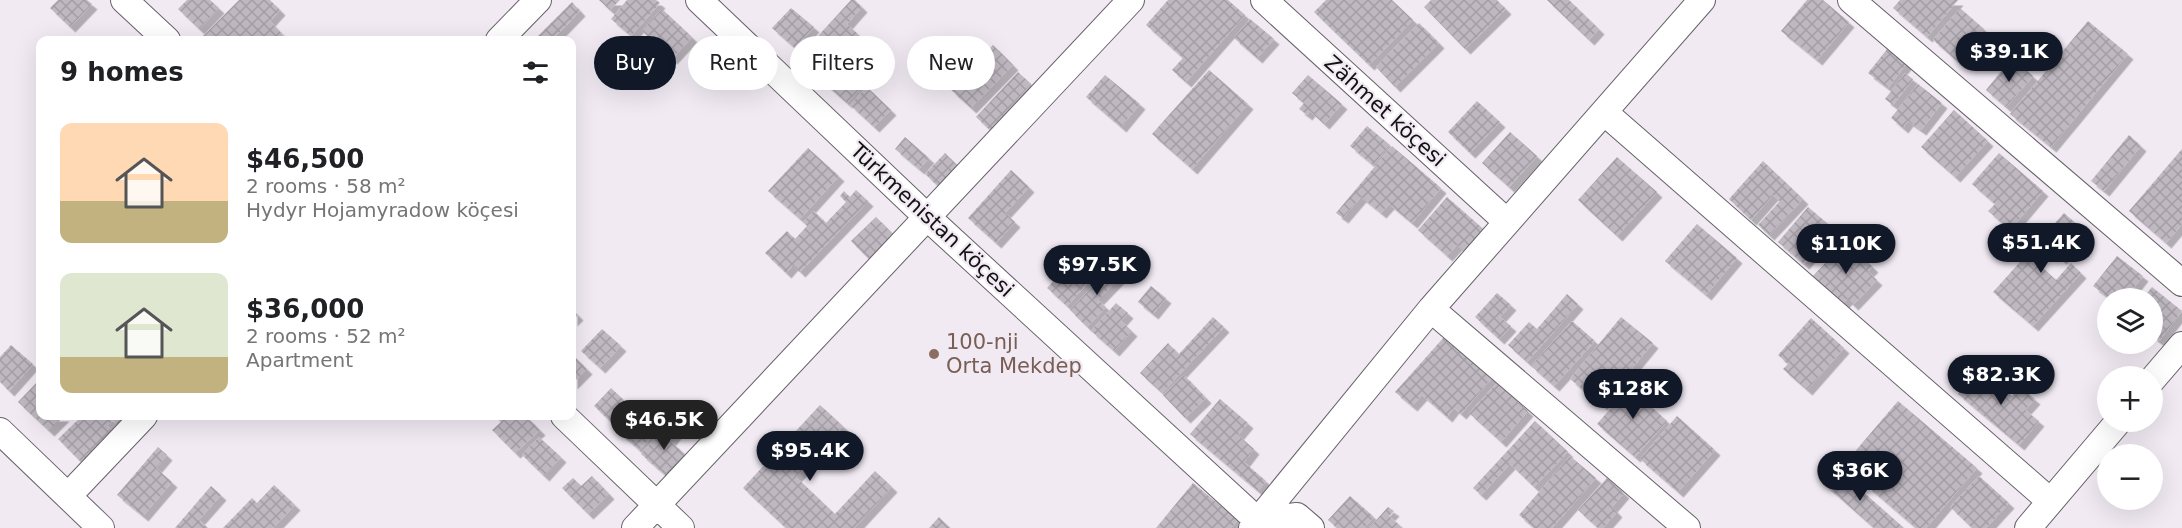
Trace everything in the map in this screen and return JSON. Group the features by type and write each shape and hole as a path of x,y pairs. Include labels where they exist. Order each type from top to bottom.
{"street":[{"path":"124,0 163,36"},
{"path":"503,36 538,0"},
{"name":"Türkmenistan köçesi","path":"699,0 1255,524"},
{"path":"635,528 1131,0"},
{"name":"Zähmet köçesi","path":"1264,0 1507,222"},
{"path":"1255,524 1431,309 1702,0"},
{"path":"1851,0 2182,283"},
{"path":"1604,112 2050,501"},
{"path":"1431,309 1687,528"},
{"path":"2163,367 2182,345"},
{"path":"68,496 140,420"},
{"path":"568,420 681,528"},
{"path":"0,431 101,528"},
{"path":"2028,528 2109,432"},
{"path":"1255,524 1297,516 1311,528"}],"building":[{"path":"58,0 87,0 92,4 70,27 50,8"},
{"path":"187,0 210,0 219,8 199,29 178,9"},
{"path":"239,0 270,0 280,10 270,21 282,36 203,36"},
{"path":"599,0 620,0 610,10"},
{"path":"627,0 656,0 660,3 631,36 611,19"},
{"path":"851,0 855,0 862,7 847,24 860,36 818,36"},
{"path":"1168,0 1228,0 1245,15 1186,82 1172,70 1183,58 1146,25"},
{"path":"1326,0 1392,0 1413,20 1369,65 1314,12"},
{"path":"1431,0 1497,0 1506,9 1465,49 1424,7"},
{"path":"1547,0 1569,0 1599,29 1589,40"},
{"path":"1807,0 1823,0 1849,22 1817,60 1781,31"},
{"path":"1900,0 1958,0 1927,37 1893,8"},
{"path":"572,2 580,11 556,36 538,36"},
{"path":"791,8 814,27 806,36 790,36 790,44 772,28"},
{"path":"1960,8 1984,29 1956,60 1933,40"},
{"path":"662,9 691,36 688,36 688,41 676,55 676,36 647,36 642,31"},
{"path":"1250,19 1274,39 1257,58 1234,38"},
{"path":"2088,21 2128,54 2051,147 2010,114"},
{"path":"1419,23 1439,43 1395,87 1376,67"},
{"path":"995,47 1013,65 995,83"},
{"path":"1888,48 1907,63 1888,88 1868,73"},
{"path":"2012,58 2033,76 2006,107 1986,90"},
{"path":"1209,70 1248,104 1192,169 1152,134"},
{"path":"1018,72 1031,84 990,130 976,117"},
{"path":"1905,73 1913,79 1893,105 1885,99"},
{"path":"1105,75 1140,104 1121,127 1086,97"},
{"path":"1308,75 1342,104 1324,124 1310,111 1307,115 1299,109 1304,103 1292,93"},
{"path":"1918,84 1942,103 1921,130 1908,121 1903,128 1891,118"},
{"path":"832,90 859,90 847,103"},
{"path":"864,90 870,90 891,110 874,127 850,105"},
{"path":"951,90 989,90 971,108"},
{"path":"1477,101 1500,122 1470,153 1448,132"},
{"path":"1954,110 1988,141 1955,177 1921,147"},
{"path":"1367,126 1390,145 1373,165 1350,146"},
{"path":"1510,132 1537,156 1509,187 1482,163"},
{"path":"2129,135 2141,146 2104,191 2091,181"},
{"path":"905,137 929,158 919,169 895,149"},
{"path":"1392,146 1441,188 1412,223 1389,204 1381,213 1361,197 1343,218 1336,213"},
{"path":"808,148 839,176 800,219 768,191"},
{"path":"2182,149 2182,224 2166,243 2129,211"},
{"path":"945,153 959,167 939,187 925,174"},
{"path":"1999,153 2043,191 2010,230 1988,211 1995,204 1972,184"},
{"path":"1617,157 1657,192 1617,236 1578,200"},
{"path":"1763,161 1803,199 1769,235 1758,225 1780,201 1773,195 1751,220 1729,199"},
{"path":"1011,170 1029,187 1005,213 1015,222 996,243 968,218"},
{"path":"856,190 868,201 800,272 793,265 786,273 765,253 787,231 795,239 807,226 803,222 814,211 826,223 846,202 840,196 844,191 850,197"},
{"path":"1447,197 1489,234 1470,256 1457,245 1447,256 1418,230"},
{"path":"1808,207 1834,229 1804,264 1778,242"},
{"path":"2064,213 2086,232 2061,259 2048,247 2035,261 2056,280 2071,263 2081,273 2033,326 1993,292"},
{"path":"876,217 894,235 869,259 851,241"},
{"path":"1697,224 1737,258 1706,295 1665,261"},
{"path":"1845,242 1873,267 1868,272 1877,280 1853,305 1847,299 1842,305 1813,276"},
{"path":"1095,246 1110,259 1067,306 1047,288 1071,262 1084,273 1092,265 1084,258"},
{"path":"2117,256 2143,276 2134,288 2097,289 2093,286"},
{"path":"1116,262 1126,271 1098,300 1106,307 1087,327 1070,310"},
{"path":"1151,286 1166,298 1153,314 1138,302"},
{"path":"1497,293 1511,305 1500,317 1511,326 1499,339 1475,317"},
{"path":"1567,294 1578,304 1527,362 1508,345 1529,322 1537,329"},
{"path":"2163,296 2182,311 2163,336"},
{"path":"1116,303 1128,313 1121,321 1132,331 1114,351 1091,331"},
{"path":"1213,317 1224,327 1162,393 1140,373 1168,343 1179,354"},
{"path":"1621,317 1653,343 1602,405 1570,379"},
{"path":"1811,318 1844,348 1807,390 1783,369 1788,364 1778,355"},
{"path":"1572,321 1595,341 1554,386 1531,366"},
{"path":"602,329 621,346 600,368 581,351"},
{"path":"1445,336 1493,377 1461,414 1454,408 1447,417 1422,395 1412,406 1395,392"},
{"path":"11,345 33,364 9,391 0,382 0,357"},
{"path":"576,358 587,369 576,380"},
{"path":"1980,369 2012,396 2020,387 2035,399 2025,410 2039,421 2019,445 1958,394"},
{"path":"1184,375 1206,398 1185,418 1163,395"},
{"path":"1635,380 1651,394 1645,401 1667,421 1635,457 1597,424"},
{"path":"36,383 36,419 18,402"},
{"path":"1497,383 1528,411 1501,442 1469,413"},
{"path":"611,388 629,405 612,423 594,406"},
{"path":"1220,399 1248,423 1238,435 1254,449 1244,462 1266,481 1258,491 1190,434"},
{"path":"1898,401 1977,468 1926,528 1916,528 1867,486 1877,476 1852,455"},
{"path":"820,405 843,426 796,477 835,514 875,471 892,487 854,528 786,528 743,488"},
{"path":"636,415 656,432 639,450 620,433"},
{"path":"1677,416 1715,450 1678,492 1640,459"},
{"path":"37,420 60,420 49,431"},
{"path":"78,420 128,420 120,427 113,421 107,425 117,435 85,466 58,439"},
{"path":"499,420 530,420 540,430 515,453 492,430 501,422"},
{"path":"1535,421 1568,452 1534,487 1510,464 1481,495 1473,488"},
{"path":"669,423 678,431 670,441 685,454 666,476 641,454"},
{"path":"539,437 561,457 544,476 522,455"},
{"path":"158,447 167,455 156,468 172,482 143,516 117,495"},
{"path":"1570,456 1596,478 1552,528 1534,528 1519,515"},
{"path":"1836,468 1904,528 1874,528 1823,483"},
{"path":"592,476 609,494 588,514 562,488 573,478 581,486"},
{"path":"1979,476 2009,503 1986,528 1972,528 1950,507"},
{"path":"1607,478 1624,493 1612,507 1617,512 1603,528 1598,528 1578,510"},
{"path":"1193,483 1238,520 1231,528 1156,528"},
{"path":"274,485 295,505 273,528 223,528 252,498 257,503"},
{"path":"211,486 221,495 199,520 208,528 175,528"},
{"path":"1350,496 1374,517 1364,528 1337,528 1328,520"},
{"path":"1388,507 1394,511 1389,516 1403,528 1369,528"},
{"path":"939,517 950,528 929,528"}],"place":[{"name":"100-nji Orta Mekdep","path":"934,354"}]}
